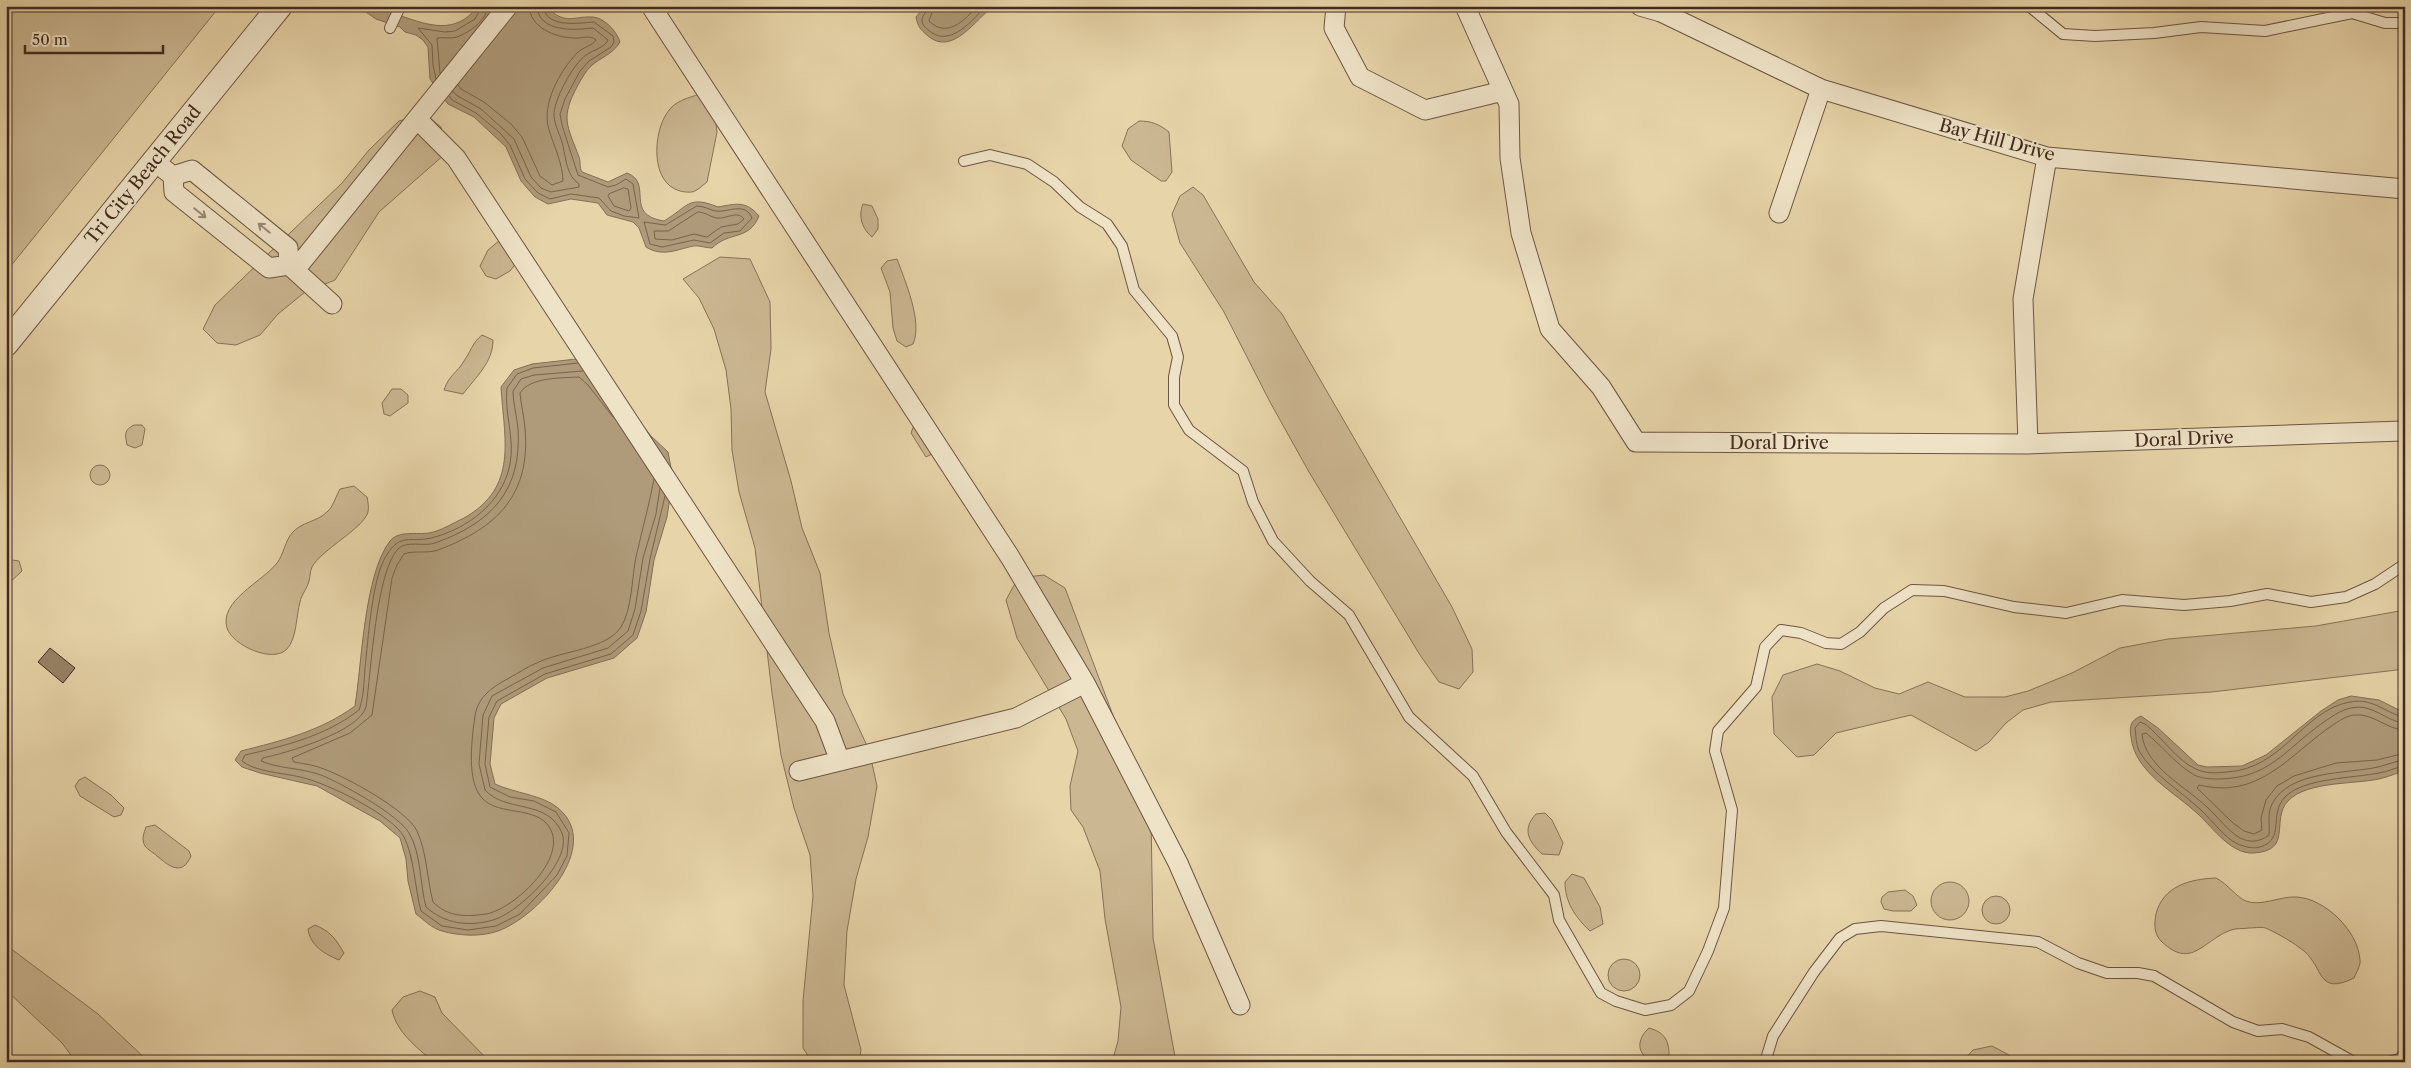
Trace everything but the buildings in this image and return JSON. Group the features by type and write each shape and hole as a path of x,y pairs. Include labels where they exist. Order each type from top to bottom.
{"street":[{"name":"Tri City Beach Road","path":"6,344 280,6"},
{"path":"292,268 417,119 508,6"},
{"path":"651,6 1010,557 1085,682 1178,863 1240,1005"},
{"path":"1336,6 1334,28 1360,77 1425,110 1503,91"},
{"name":"Bay Hill Drive","path":"1640,6 1661,12 1821,88 2048,157 2405,189"},
{"name":"Doral Drive","path":"1467,7 1509,104 1510,158 1521,233 1550,329 1601,387 1636,442 2028,444 2402,431"},
{"path":"1779,213 1821,88"},
{"path":"417,119 456,158 825,720 840,760"},
{"path":"2028,444 2022,299 2048,157"},
{"path":"154,162 173,176"},
{"path":"173,176 192,170 288,248 292,268 332,304"},
{"path":"173,176 174,192 269,268 292,268"},
{"path":"799,771 1016,718 1085,682"}],"lane":[{"path":"2029,6 2064,34 2095,36 2201,28 2264,31 2352,13 2386,23 2405,23"},
{"path":"390,28 398,11"},
{"path":"964,161 990,155 1027,164 1054,182 1080,207 1107,224 1122,246 1134,290 1172,336 1178,357 1174,377 1174,404 1189,430 1243,471 1253,502 1273,542 1310,581 1349,615 1409,717 1473,776 1506,832 1554,896 1559,920 1601,993 1616,1001 1645,1010 1671,1004 1689,991 1708,951 1724,908 1732,810 1715,751 1718,731 1756,687 1765,647 1781,630 1801,633 1826,643 1841,644 1860,632 1884,608 1912,590 1944,591 2014,607 2066,613 2122,600 2184,605 2230,601 2267,594 2311,602 2346,597 2375,584 2405,564"},
{"path":"1765,1062 1773,1036 1814,972 1840,938 1855,929 1881,926 2038,942 2078,963 2107,973 2138,973 2154,976 2233,1022 2258,1031 2282,1029 2309,1037 2354,1062"},
{"path":"2388,1062 2399,1058 2405,1053"}],"shaded area":[{"path":"6,6 220,6 6,272"},
{"path":"700,94 714,110 717,132 707,182 695,191 683,192 670,186 663,178 659,168 657,144 662,122 670,109 682,100"},
{"path":"425,114 441,127 445,154 379,212 335,280 305,292 278,314 260,335 236,345 217,343 203,329 215,305 342,183 369,150 399,121"},
{"path":"1139,121 1155,124 1169,132 1172,172 1166,181 1161,181 1131,160 1122,146 1128,129"},
{"path":"1193,187 1203,195 1254,282 1282,314 1452,607 1472,649 1473,672 1459,689 1439,682 1420,655 1309,472 1270,402 1224,312 1180,243 1172,214 1180,196"},
{"path":"863,204 872,206 878,219 878,229 872,237 862,222"},
{"path":"500,240 521,257 510,271 496,279 486,276 480,266 488,250"},
{"path":"720,257 750,259 770,302 771,349 765,392 791,481 802,528 820,573 829,633 843,694 869,750 877,786 868,837 856,879 847,931 844,985 861,1050 859,1062 812,1062 803,1048 803,1001 813,896 810,855 794,808 781,755 755,548 739,492 732,450 731,409 726,370 714,329 699,298 683,279"},
{"path":"897,259 912,302 916,325 916,335 913,344 906,347 897,341 893,328 890,292 881,268 887,261"},
{"path":"482,335 493,340 490,355 483,369 463,394 444,390 448,381"},
{"path":"392,389 401,389 408,395 408,403 390,416 384,414 382,403"},
{"path":"134,425 142,425 145,429 142,445 135,448 127,445 126,435 128,429"},
{"path":"914,425 932,454 926,457 911,433"},
{"path":"100,465 107,468 110,475 107,482 100,485 93,482 90,475 93,468"},
{"path":"354,486 367,497 368,512 359,525 324,553 312,567 308,584 301,599 293,639 287,649 281,653 263,653 244,646 237,641 227,628 226,618 229,609 235,601 277,563 290,536 296,529 327,512 340,489"},
{"path":"6,559 19,561 22,571 6,586"},
{"path":"1044,575 1065,588 1151,816 1153,938 1176,1062 1112,1062 1118,1041 1121,1007 1105,919 1100,871 1083,827 1071,810 1070,786 1078,751 1066,719 1017,638 1006,600 1018,578"},
{"path":"2405,610 2405,669 2212,692 2051,702 2023,710 2006,723 1989,742 1976,751 1911,715 1836,733 1814,755 1797,757 1774,734 1772,697 1783,675 1817,664 1840,671 1875,688 1899,694 1928,682 1965,697 2005,697 2028,691 2072,673 2120,648 2168,639 2316,626"},
{"path":"85,777 111,795 124,808 121,815 114,817 80,796 75,786 79,780"},
{"path":"1545,813 1552,820 1563,843 1559,855 1542,854 1528,835 1532,819 1536,814"},
{"path":"155,825 189,851 191,856 184,866 175,868 171,866 145,846 143,838 146,827"},
{"path":"1572,874 1584,878 1600,907 1603,924 1590,931 1575,915 1569,903 1565,882"},
{"path":"2216,878 2239,897 2252,903 2296,897 2318,903 2328,909 2346,927 2358,949 2360,962 2354,978 2342,983 2333,984 2327,982 2304,951 2268,929 2259,927 2231,930 2190,953 2172,950 2159,939 2156,933 2155,918 2160,904 2171,891 2187,882"},
{"path":"1950,882 1964,887 1969,901 1964,915 1950,920 1936,915 1931,901 1936,887"},
{"path":"1905,890 1913,896 1917,905 1911,911 1884,909 1881,902 1882,897 1888,892"},
{"path":"1996,896 2006,900 2010,910 2006,920 1996,924 1986,920 1982,910 1986,900"},
{"path":"315,925 329,933 338,944 344,953 339,960 323,952 312,940 308,929"},
{"path":"6,945 98,1014 149,1062 76,1062 62,1043 6,990"},
{"path":"1624,959 1630,960 1635,964 1639,969 1639,981 1635,986 1630,990 1624,991 1618,990 1613,986 1609,981 1608,975 1609,969 1613,964 1618,960"},
{"path":"420,991 435,997 442,1013 490,1062 433,1062 408,1039 398,1026 392,1010 403,997"},
{"path":"1649,1028 1662,1034 1667,1041 1669,1055 1662,1062 1648,1059 1641,1051 1641,1040"},
{"path":"1992,1046 2009,1055 2014,1062 1962,1062 1973,1050"}],"water":[{"path":"357,6 390,12 437,25 451,25 465,19 478,6 546,6 558,16 564,18 593,17 602,20 613,30 620,42 614,50 591,66 585,73 572,96 567,114 569,129 580,159 582,172 608,182 627,173 635,178 640,191 641,206 652,218 664,221 694,202 718,207 740,204 750,207 759,216 755,224 744,233 725,239 712,248 695,246 669,252 658,252 646,247 639,228 633,222 607,215 598,203 571,199 548,204 535,197 521,181 506,147 474,117 448,104 430,79 428,47 423,40 416,35 405,32 400,27 376,19"},
{"path":"925,6 994,6 964,33 946,42 937,41 920,28 916,17"},
{"path":"585,358 601,372 651,436 668,452 673,478 667,517 654,560 646,612 637,638 614,658 547,678 501,704 494,718 490,764 495,784 544,800 558,808 570,824 574,841 570,860 560,879 546,896 514,923 498,931 484,934 463,935 449,933 435,928 416,914 408,881 406,859 400,838 380,821 317,786 260,773 242,767 235,760 241,751 315,729 355,706 369,597 381,556 390,541 398,535 429,533 447,527 482,506 493,492 501,477 504,460 505,443 501,387 514,370 532,364"},
{"path":"2351,696 2379,700 2405,713 2405,771 2372,780 2320,786 2297,794 2288,801 2283,809 2277,841 2273,847 2266,851 2245,852 2230,845 2199,815 2148,771 2134,750 2131,737 2130,730 2132,724 2135,719 2141,716 2158,728 2198,765 2207,767 2242,766 2266,755 2321,711 2338,700"}]}
